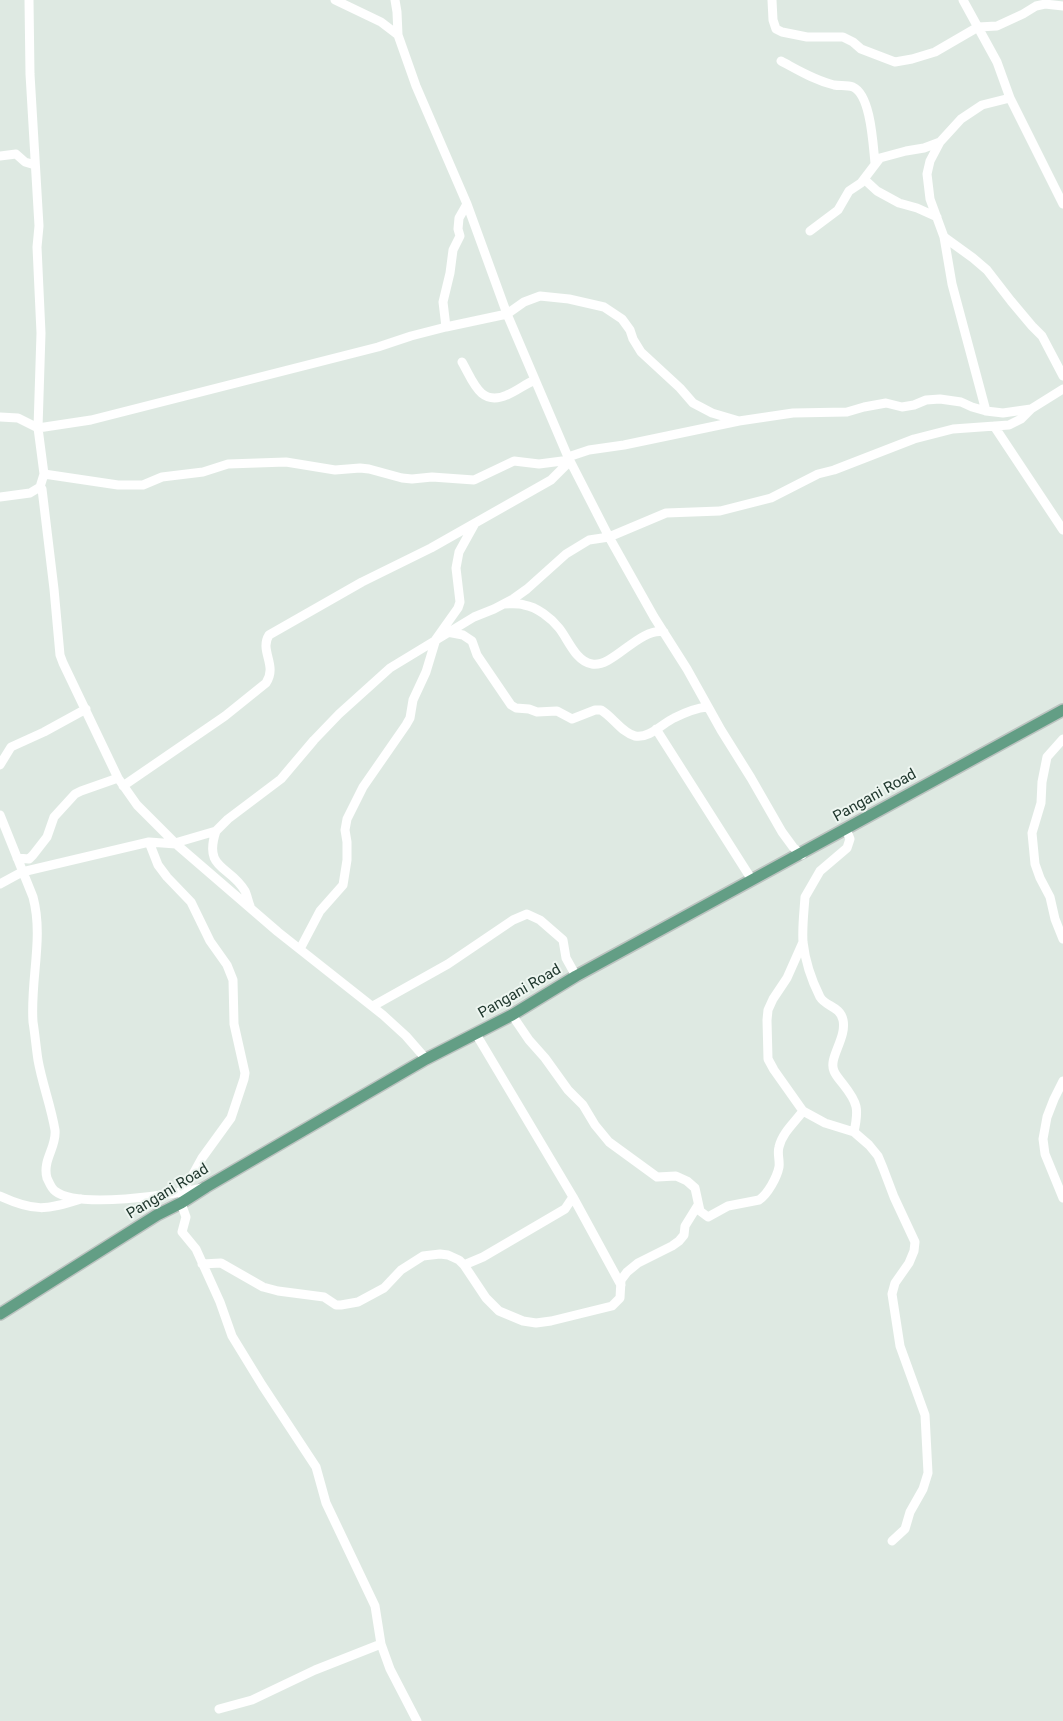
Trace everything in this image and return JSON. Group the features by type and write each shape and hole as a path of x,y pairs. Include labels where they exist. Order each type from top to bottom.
{"main road":[{"name":"Pangani Road","path":"0,1314 157,1215 180,1198 206,1187 426,1059 512,1015 576,976 752,880 802,855 1063,710"}],"street":[{"path":"0,497 30,493 40,487 44,474 38,428 41,333 37,248 39,226 29,0"},
{"path":"335,0 381,22 398,35"},
{"path":"395,0 398,35 416,86 467,204 507,314 569,459 608,537 782,832 792,847 802,855"},
{"path":"772,0 773,20 776,29 807,37 843,37 853,42 860,49 895,62 912,60 935,52 978,27 997,26 1036,6 1045,4 1063,6"},
{"path":"964,0 997,62 1010,98 1063,204"},
{"path":"781,61 813,78 836,85 854,87 863,96 870,120 875,163"},
{"path":"986,411 952,284 944,237 930,199 927,174 930,161 940,142 961,119 982,105 1010,98"},
{"path":"810,232 838,210 849,191 864,179 880,158 924,148 940,142"},
{"path":"0,156 16,154 25,162 35,165"},
{"path":"864,179 878,191 899,203 937,217"},
{"path":"446,326 443,302 453,250 460,236 458,229 459,218 467,204"},
{"path":"944,237 987,270 1042,336 1063,376"},
{"path":"0,417 18,418 38,428 91,420 378,348 446,326 507,314 524,302 540,296 569,299 604,307 622,319 641,352 680,388 693,403 706,410 739,421"},
{"path":"462,362 474,384 485,398 489,399 506,396 535,380"},
{"path":"0,884 22,872 149,842 176,843 216,830 281,779 314,740 399,662 474,617 504,604 527,589 576,546 589,540 608,537 666,513 720,510 771,498 818,474 834,470 914,439 953,429 1009,424 1022,419 1031,410 1063,389"},
{"path":"44,474 118,485 143,486 162,478 203,472 228,464 286,462 335,470 369,469 412,479 432,477 474,480 514,461 539,464 569,459 588,450 624,445 739,421 793,413 847,412 886,404 902,407 926,400 940,399 961,402 986,411 1003,413 1031,410"},
{"path":"994,426 1063,530"},
{"path":"17,858 34,856 47,837 54,817 75,794 121,782 225,716 266,683 271,671 266,648 266,640 269,635 362,582 431,548 551,480 569,459"},
{"path":"40,487 42,488 60,655 121,782 136,805 176,843 278,932 373,1006 406,1036 426,1059"},
{"path":"300,949 320,911 343,885 347,860 347,842 344,830 348,819 363,787 410,718 413,700 426,672 436,640 458,608 460,602 456,568 459,552 476,523"},
{"path":"504,604 523,604 546,615 558,627 579,657 586,663 594,665 602,664 635,641 658,631 664,632"},
{"path":"448,632 463,635 472,642 477,655 500,686 508,702 516,708 537,712 557,711 572,719 595,710 601,710 634,735 645,735 672,719 701,707 708,707 711,711"},
{"path":"0,765 11,747 44,732 86,709"},
{"path":"656,729 752,880"},
{"path":"1063,739 1047,757 1042,782 1041,804 1032,833 1038,871 1050,897 1055,919 1063,940"},
{"path":"0,815 36,910 38,926 33,1021 38,1060 55,1135 48,1155 46,1171 51,1187 61,1194 85,1198 115,1200 180,1198"},
{"path":"846,829 850,839 847,848 824,866 807,891 805,897 803,942 821,998 827,1004 837,1009 844,1022 842,1038 833,1065 834,1072 852,1095 855,1103 858,1113 854,1132"},
{"path":"216,830 212,849 214,859 245,891 250,906"},
{"path":"149,842 158,865 166,877 191,902 210,941 227,965 233,980 234,1024 245,1073 231,1118 202,1158 180,1198 186,1214 182,1232 196,1249 220,1302 232,1336 316,1467 326,1504 375,1606 382,1644 390,1669 417,1721"},
{"path":"373,1006 448,964 513,920 527,914 540,920 563,940 566,958 576,976"},
{"path":"803,942 787,978 768,1010 766,1020 768,1059 804,1111 825,1123 854,1132 878,1156 894,1197 915,1242 914,1251 909,1263 895,1283 892,1294 900,1346 925,1415 928,1473 923,1489 910,1512 905,1528 892,1541"},
{"path":"512,1015 568,1090 583,1105 595,1125 609,1142 657,1177 676,1176 687,1181 697,1192 698,1205 702,1214 708,1217 728,1206 759,1200 762,1197 770,1187 779,1168 779,1148 782,1139 804,1111"},
{"path":"476,1034 573,1197 621,1285"},
{"path":"1063,1081 1047,1117 1043,1139 1046,1154 1063,1198"},
{"path":"0,1196 28,1207 42,1209 56,1207 85,1198"},
{"path":"464,1265 483,1257 565,1209 573,1197"},
{"path":"202,1264 221,1264 263,1287 278,1291 324,1297 336,1305 341,1305 358,1302 384,1288 401,1270 422,1256 448,1255 459,1260 464,1265 486,1298 499,1312 523,1321 536,1323 568,1318 612,1306 620,1298 622,1277 638,1263 679,1241 684,1235 685,1226 698,1205"},
{"path":"218,1709 252,1700 315,1670 382,1644"}]}
